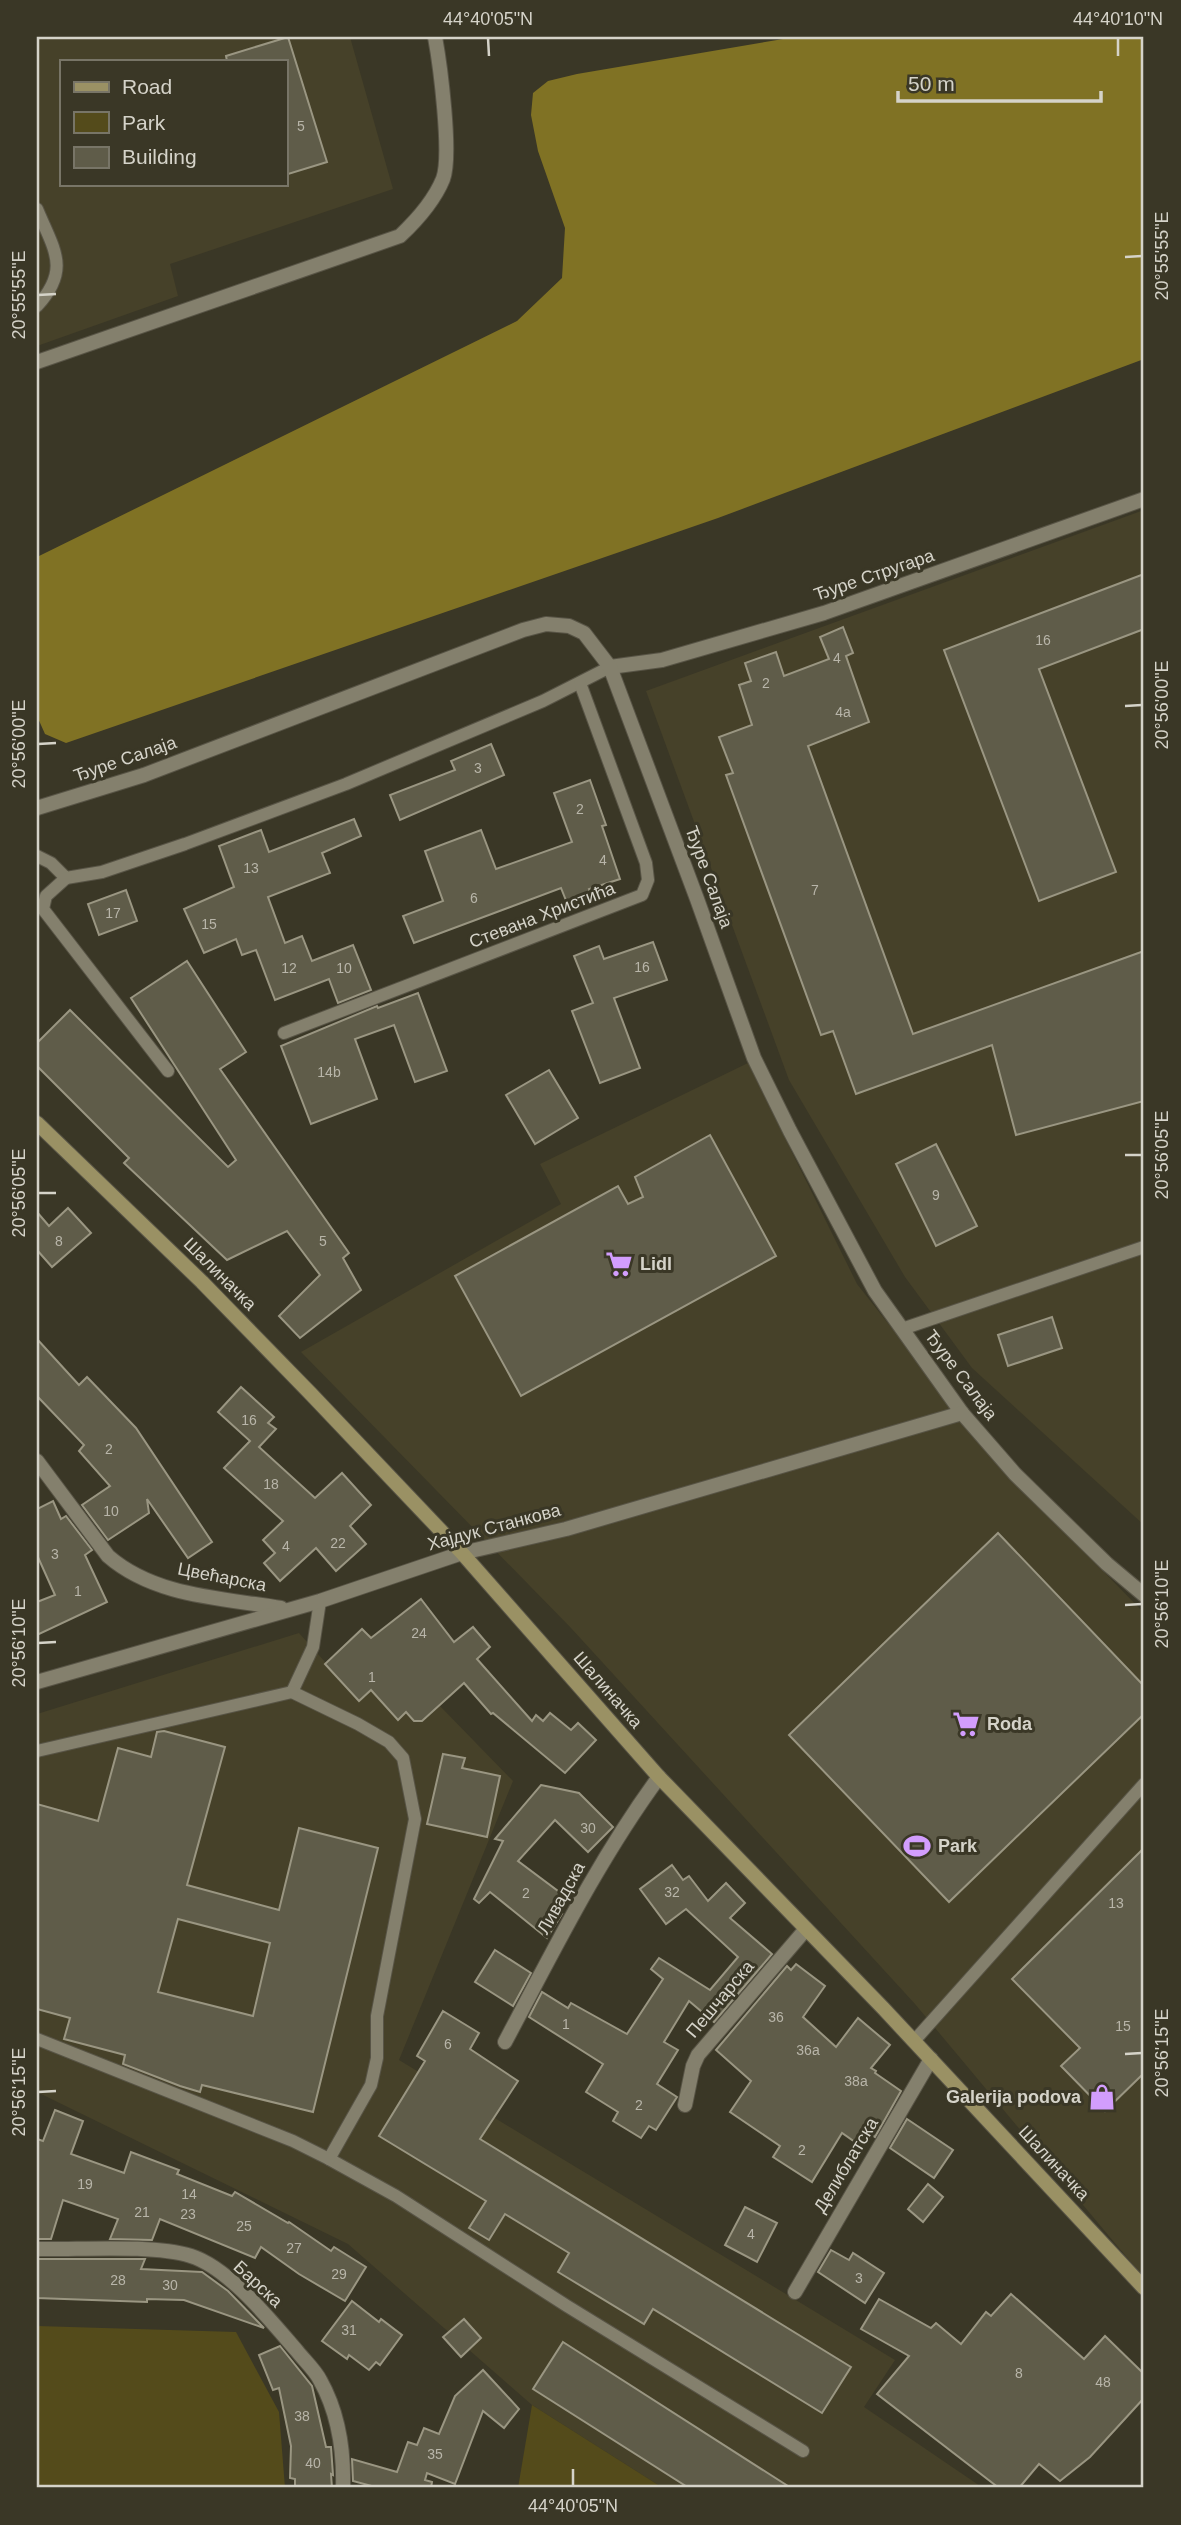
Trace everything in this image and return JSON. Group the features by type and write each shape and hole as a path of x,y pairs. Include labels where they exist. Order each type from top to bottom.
{"main road":[{"name":"Шалиначка","path":"37,1124 202,1282 462,1553 659,1777 914,2041 1144,2288"}],"street":[{"path":"37,362 400,236 418,219 444,177 445,137 435,37"},
{"name":"Ђуре Стругара","path":"610,667 662,660 824,613 1144,499"},
{"name":"Ђуре Салаја","path":"37,808 144,775 523,630 546,624 569,626 584,633 610,667 754,1058 875,1291 962,1413 1017,1476 1107,1564 1144,1595"},
{"name":"Хајдук Станкова","path":"37,1682 320,1601 462,1553 566,1529 962,1413"},
{"name":"Цвећарска","path":"37,1461 108,1556 121,1568 141,1579 185,1593 287,1609"},
{"name":"Ливадска","path":"505,2042 582,1898 636,1809 659,1777"},
{"name":"Пешчарска","path":"685,2105 698,2055 806,1928"},
{"name":"Делиблатска","path":"795,2292 931,2059"},
{"name":"Барска","path":"37,2249 137,2250 192,2257 237,2286 266,2315 320,2379 334,2413 341,2447 343,2488"}],"lane":[{"path":"37,209 58,264 55,282 37,306"},
{"path":"168,1071 43,909 46,896 66,878 102,872 334,789 544,701 610,667"},
{"name":"Стевана Христића","path":"284,1032 642,895 648,880 646,863 580,684"},
{"path":"37,856 51,863 66,878"},
{"path":"902,1329 1144,1247"},
{"path":"292,1692 313,1647 320,1601"},
{"path":"37,1751 292,1692 358,1724 388,1742 403,1758 415,1819 377,2016 377,2058 371,2085 329,2159"},
{"path":"914,2041 1144,1784"},
{"path":"37,2039 293,2141 329,2159 396,2196 567,2306 803,2451"}],"shaded area":[{"path":"37,37 350,37 393,189 170,264 178,296 37,346"},
{"path":"795,37 1144,37 1144,359 718,518 66,743 45,734 37,716 37,557 517,321 562,278 565,228 538,151 531,115 533,93 548,81 577,74"},
{"path":"1144,510 1144,1525 972,1368 905,1277 789,1080 646,691"},
{"path":"748,1063 857,1284 999,1464 1144,1613 1144,2278 915,2004 571,1628 301,1352 561,1204 540,1164"},
{"path":"299,1633 326,1663 370,1634 513,1781 399,2060 895,2360 864,2407 983,2488 663,2488 532,2405 348,2244 37,2092 37,1714"}],"green space":[{"path":"37,2326 236,2332 279,2412 285,2488 37,2488"},
{"path":"532,2405 663,2488 518,2488"}],"building":[{"path":"288,37 327,162 287,174 287,60 227,60 226,56"},
{"path":"1144,574 1144,629 1039,669 1116,872 1039,901 944,650"},
{"path":"843,627 853,653 846,656 869,722 808,746 913,1034 1144,951 1144,1101 1016,1135 992,1045 856,1094 833,1031 821,1035 726,775 733,773 719,737 752,725 739,685 751,681 745,663 776,652 784,676 829,659 820,637"},
{"path":"491,744 504,775 400,820 390,795 455,770 451,761"},
{"path":"590,780 606,825 602,826 620,879 589,889 593,899 569,908 561,888 414,943 403,916 443,901 425,851 481,830 496,869 572,842 554,793"},
{"path":"354,819 361,836 322,853 330,873 268,897 285,943 302,936 312,961 353,945 371,990 338,1003 329,979 275,1000 256,950 242,955 236,939 204,953 184,909 234,887 219,846 261,830 269,852"},
{"path":"126,890 137,921 99,935 88,904"},
{"path":"653,942 667,980 614,998 640,1068 600,1083 572,1011 593,1003 574,956 599,946 604,959"},
{"path":"187,961 246,1052 220,1069 349,1253 343,1258 361,1290 300,1338 279,1316 320,1275 287,1231 227,1260 124,1163 129,1158 37,1066 37,1043 70,1010 228,1167 236,1160 131,998"},
{"path":"418,993 447,1071 415,1082 394,1025 355,1039 377,1099 311,1124 281,1046 377,1006 378,1008"},
{"path":"549,1070 578,1118 535,1144 506,1095"},
{"path":"710,1135 776,1256 521,1396 455,1276 618,1186 628,1204 643,1197 635,1177"},
{"path":"936,1144 977,1226 936,1246 896,1164"},
{"path":"68,1208 91,1233 52,1267 37,1250 37,1212 49,1226"},
{"path":"1052,1317 1062,1348 1008,1366 998,1335"},
{"path":"37,1339 79,1385 87,1377 136,1428 212,1542 188,1558 147,1499 149,1513 108,1540 82,1505 110,1486 79,1451 84,1445 37,1396"},
{"path":"241,1387 274,1417 268,1423 276,1429 259,1447 315,1498 342,1473 371,1505 350,1526 366,1544 336,1571 316,1548 280,1581 264,1563 275,1553 263,1540 283,1521 224,1468 250,1441 218,1412"},
{"path":"53,1501 61,1519 66,1516 92,1550 85,1555 107,1602 37,1635 37,1602 55,1595 37,1555 37,1509"},
{"name":"Roda","path":"998,1533 1144,1686 1144,1714 949,1902 789,1735"},
{"path":"421,1599 454,1642 473,1627 490,1647 477,1659 532,1721 536,1715 543,1721 550,1713 571,1730 578,1723 596,1740 565,1773 491,1714 464,1683 422,1721 414,1721 406,1712 398,1720 371,1690 359,1701 325,1664 362,1629 371,1638"},
{"path":"164,1731 225,1747 187,1885 279,1910 299,1828 378,1848 313,2112 202,2085 200,2092 180,2086 123,2064 125,2055 64,2039 70,2018 37,2009 37,1804 98,1821 118,1748 151,1757 157,1732","holes":["178,1919 270,1943 253,2016 158,1992"]},
{"path":"443,1754 465,1758 462,1768 500,1776 487,1837 427,1824"},
{"path":"541,1785 579,1793 613,1827 588,1852 555,1820 518,1861 566,1897 556,1911 562,1914 547,1938 490,1892 479,1903 474,1899 503,1841 495,1839"},
{"path":"1144,1848 1144,2073 1105,2111 1061,2066 1080,2048 1012,1979"},
{"path":"672,1865 683,1880 689,1876 708,1901 726,1883 745,1903 730,1918 772,1954 714,2022 689,2001 664,2042 678,2050 657,2084 677,2097 656,2130 649,2126 641,2138 613,2121 618,2112 586,2092 603,2064 529,2017 542,1992 568,2008 571,2003 627,2034 663,1979 651,1969 659,1958 710,1990 738,1957 686,1909 666,1924 640,1889"},
{"path":"495,1950 531,1973 513,2006 475,1982"},
{"path":"796,1964 825,1986 803,2017 836,2047 858,2018 890,2045 871,2068 901,2091 875,2137 863,2129 855,2142 842,2133 812,2182 773,2157 780,2146 730,2112 751,2081 716,2050 787,1966 791,1970"},
{"path":"443,2011 479,2033 470,2049 518,2081 480,2139 851,2367 822,2413 653,2309 644,2324 558,2272 569,2253 505,2214 489,2240 469,2228 486,2201 379,2136 425,2061 417,2056"},
{"path":"55,2110 83,2121 71,2154 124,2173 131,2152 179,2170 177,2174 232,2196 235,2192 289,2222 331,2251 334,2247 366,2267 345,2301 299,2274 261,2247 255,2258 160,2219 152,2240 110,2239 118,2219 63,2200 51,2239 37,2239 37,2139 43,2141"},
{"path":"907,2119 953,2150 934,2178 890,2148"},
{"path":"928,2184 943,2197 923,2222 908,2209"},
{"path":"745,2207 777,2223 757,2262 725,2245"},
{"path":"831,2250 849,2260 853,2253 884,2273 865,2303 818,2272"},
{"path":"37,2259 145,2259 141,2269 202,2272 228,2291 264,2328 184,2300 147,2299 147,2302 37,2298"},
{"path":"1011,2294 1084,2359 1105,2336 1144,2374 1144,2398 1090,2457 1060,2481 1039,2464 1019,2488 999,2488 877,2394 909,2356 861,2329 879,2299 931,2328 936,2323 961,2344 986,2312 991,2316"},
{"path":"352,2301 379,2322 381,2319 402,2335 380,2365 376,2362 369,2370 349,2355 347,2359 322,2341"},
{"path":"464,2319 481,2338 461,2357 443,2337"},
{"path":"563,2342 791,2488 689,2488 533,2389"},
{"path":"280,2346 312,2386 326,2447 331,2447 332,2488 295,2488 295,2479 290,2478 291,2446 279,2388 273,2390 259,2355"},
{"path":"483,2370 519,2409 504,2428 483,2411 455,2484 427,2473 425,2480 432,2482 431,2488 379,2488 353,2481 352,2459 397,2472 408,2442 417,2445 424,2428 439,2434 455,2396"}],"place":[{"name":"Lidl","path":"619,1264"},
{"name":"Roda","path":"966,1724"},
{"name":"Park","path":"917,1846"},
{"name":"Galerija podova","path":"1102,2097"}]}
